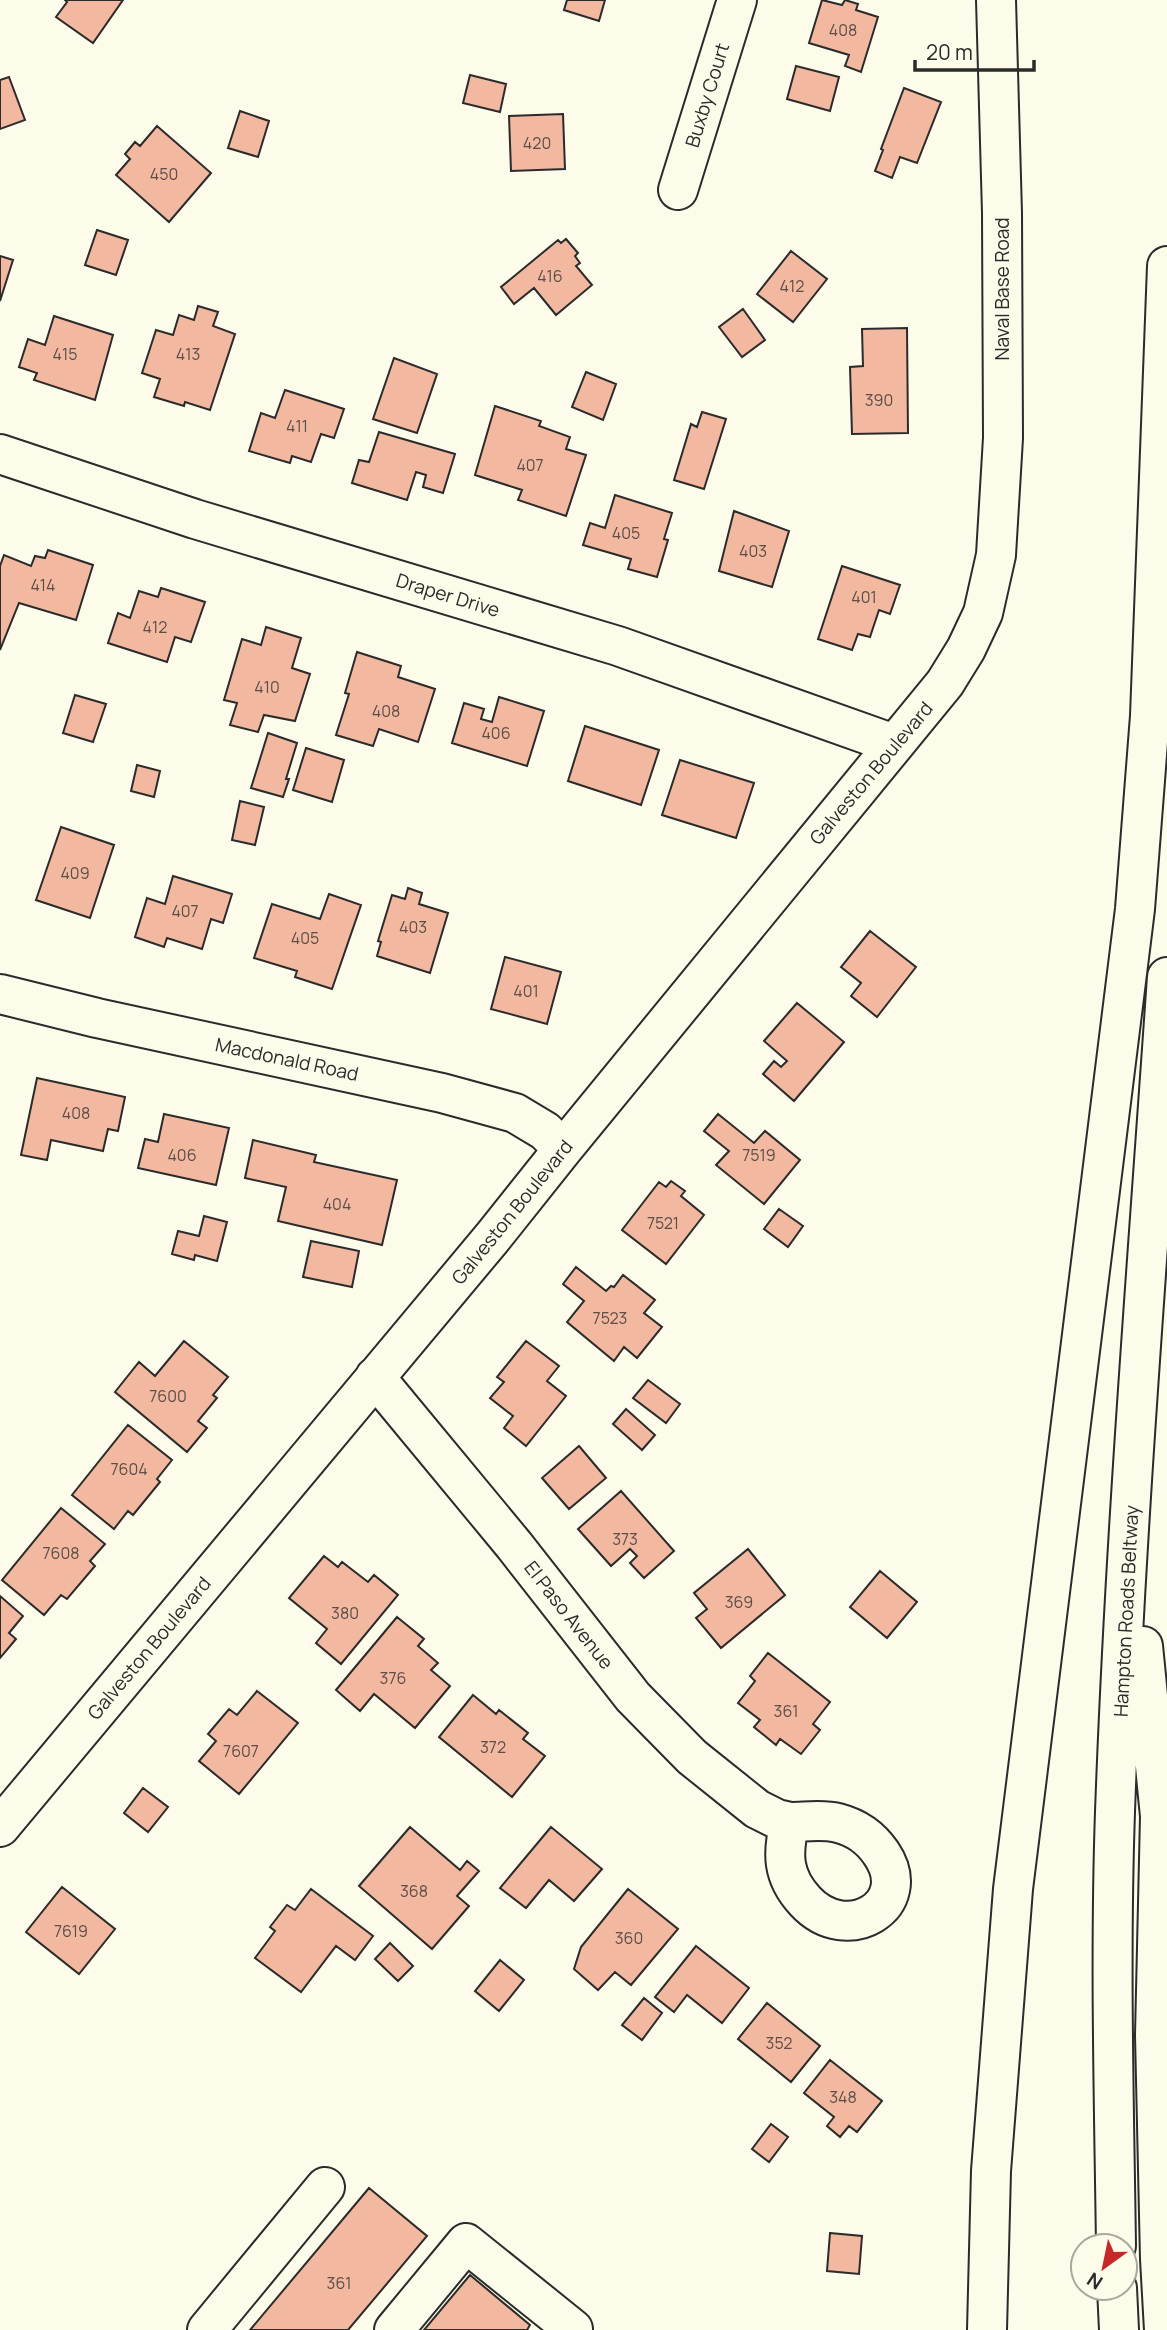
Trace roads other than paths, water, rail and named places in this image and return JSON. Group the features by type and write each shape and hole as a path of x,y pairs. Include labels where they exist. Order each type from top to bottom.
{"main road":[{"name":"Buxby Court","path":"678,190 737,0"},
{"name":"Naval Base Road","path":"991,577 996,555 1003,438 1002,213 996,0"},
{"path":"987,2330 991,2171 1013,1889 1136,896 1150,716 1167,266"},
{"name":"Draper Drive","path":"0,454 195,519 618,646 894,744"},
{"name":"Galveston Boulevard","path":"0,1827 492,1238 945,683 967,649 983,613 991,577"},
{"name":"Hampton Roads Beltway","path":"1116,2232 1111,1963 1115,1811 1167,977"},
{"name":"Macdonald Road","path":"0,994 97,1018 442,1093 515,1113 545,1131 563,1149"},
{"name":"El Paso Avenue","path":"375,1377 514,1545 633,1697 692,1757 757,1809 790,1822"},
{"path":"1131,1522 1160,1816 1155,2035 1164,2330"},
{"path":"207,2330 325,2187"},
{"path":"394,2330 466,2243 572,2330"},
{"path":"1118,2302 1119,2330"}]}
